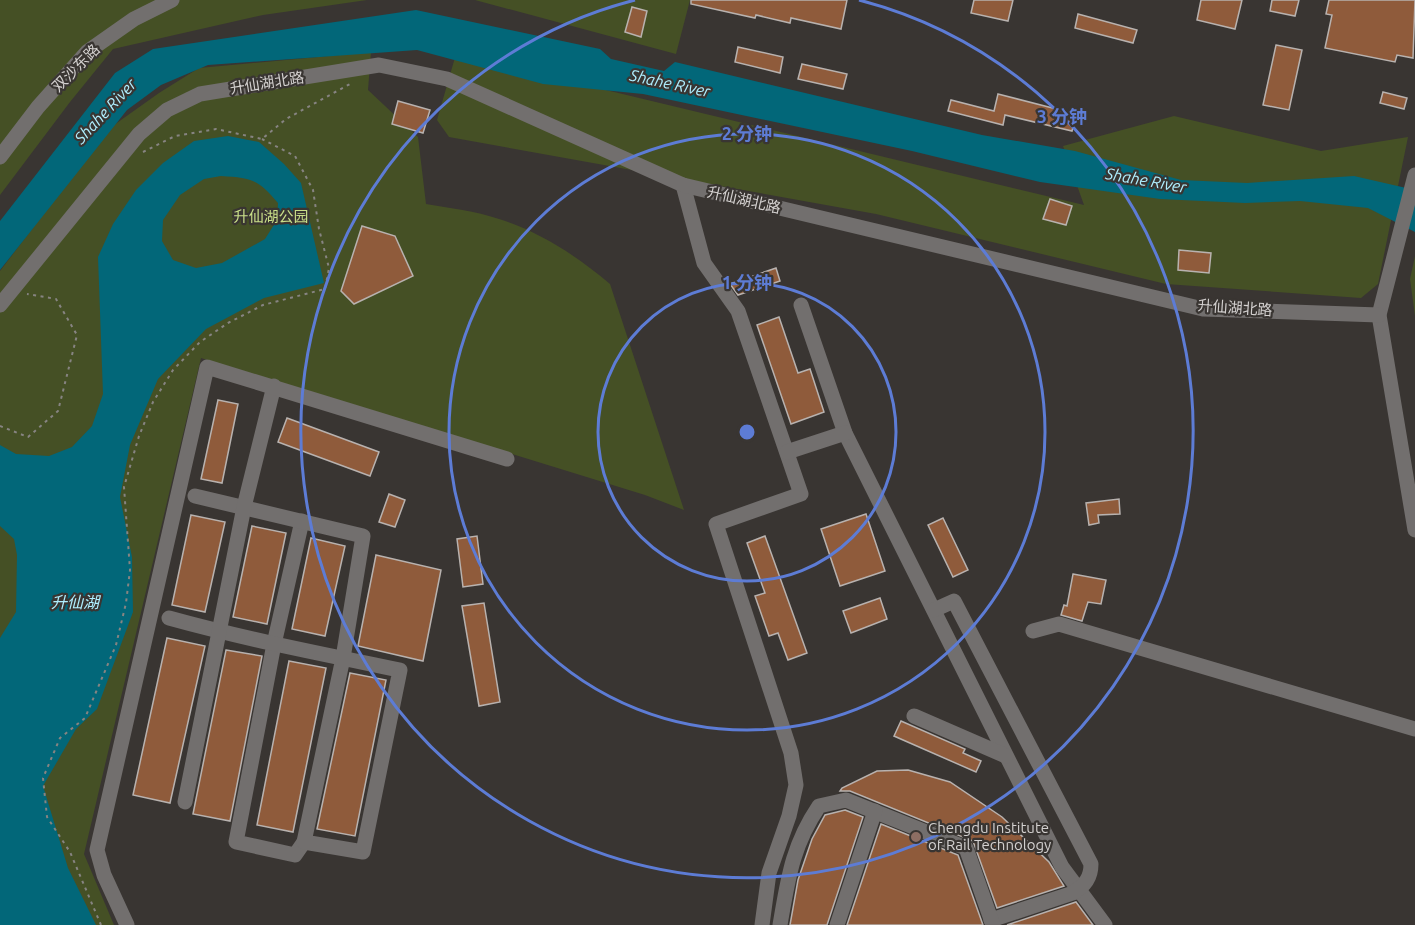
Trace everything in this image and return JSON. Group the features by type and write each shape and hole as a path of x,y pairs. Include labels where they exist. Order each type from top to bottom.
{"street":[{"name":"双沙东路","path":"0,158 38,107 87,52 134,19 171,0"},
{"name":"升仙湖北路","path":"0,305 139,134 167,110 200,94 368,67 385,67 447,79 683,185 1203,309 1379,315"},
{"path":"1415,175 1379,315 1415,530"},
{"path":"683,185 704,262 738,311 801,494 716,524 792,753 796,785 789,816 769,873 762,925"},
{"path":"801,305 845,432 1062,867 1105,925"},
{"path":"127,925 104,875 97,850 207,367 507,459"},
{"path":"185,802 244,507 274,386"},
{"path":"787,452 845,432"},
{"path":"195,496 244,507 302,521 363,536 343,658 304,842 295,855 236,842 274,644 302,521"},
{"path":"780,925 791,860 807,823 819,806 838,801 846,801 875,811 966,848 992,923 1068,895 1084,885 1089,878 1091,870 1089,857 954,601 934,610"},
{"path":"169,618 219,632 400,670 363,852 304,842"},
{"path":"1033,631 1059,624 1415,729"},
{"path":"914,716 1006,756"},
{"path":"837,925 875,811"}],"path":[{"path":"136,158 144,151 175,136 216,129 262,139 286,119 354,82"},
{"path":"0,426 28,437 58,411 77,335 56,299 18,292"}],"green space":[{"path":"0,0 367,0 263,15 113,49 0,195"},
{"path":"475,0 690,0 676,54"},
{"name":"升仙湖公园","path":"371,52 368,90 418,137 426,204 481,214 514,224 571,255 610,284 684,510 645,495 201,358 84,854 114,925 0,925 0,271 107,130 199,68"},
{"path":"456,54 1084,205 1063,146 1174,116 1321,151 1408,137 1378,284 1361,298 1166,284 876,214 449,137 437,120"},
{"path":"1415,256 1415,316 1410,279"}],"water":[{"name":"Shahe River","path":"416,10 600,49 611,59 664,71 675,62 982,135 1075,151 1181,180 1247,183 1354,176 1415,190 1415,232 1368,208 1300,201 1245,203 1160,199 1040,182 912,151 643,94 543,84 417,50 208,65 161,85 127,110 0,270 0,221 115,73 153,49"},
{"name":"升仙湖","path":"228,136 259,142 284,164 301,183 324,283 264,298 206,329 158,379 130,445 120,497 132,557 133,612 97,709 76,729 43,786 68,868 96,925 0,925 0,638 16,612 17,555 14,539 0,526 0,445 16,454 49,456 72,447 92,426 103,394 98,257 113,224 136,190 163,163 194,141","holes":["232,177 254,181 278,203 277,220 265,239 222,263 196,268 173,260 162,241 163,220 180,195 204,179"]}],"building":[{"path":"691,0 847,0 841,29 791,18 790,23 756,15 755,18 691,4"},
{"path":"974,0 1013,0 1008,21 971,13"},
{"path":"1201,0 1242,0 1235,29 1197,20"},
{"path":"1272,0 1299,0 1295,16 1270,11"},
{"path":"1329,0 1415,0 1413,58 1397,55 1395,62 1325,48 1332,15 1326,14"},
{"path":"632,7 647,11 641,37 625,32"},
{"path":"1078,14 1137,30 1133,43 1075,28"},
{"path":"1276,45 1302,50 1289,110 1263,105"},
{"path":"738,47 783,57 780,73 735,62"},
{"path":"802,64 847,74 843,89 798,79"},
{"path":"1383,92 1407,98 1404,109 1380,103"},
{"path":"998,94 1076,114 1072,131 1005,115 1003,125 948,111 951,100 994,111"},
{"path":"398,101 430,110 423,133 392,124"},
{"path":"1050,199 1072,206 1066,225 1043,219"},
{"path":"362,226 395,236 413,276 354,304 341,291"},
{"path":"1179,250 1211,253 1209,273 1178,270"},
{"path":"776,268 780,281 738,295 730,284"},
{"path":"779,317 798,373 810,369 824,412 791,424 757,325"},
{"path":"218,400 238,404 222,483 201,479"},
{"path":"287,418 379,452 370,476 278,442"},
{"path":"389,494 405,500 395,527 379,522"},
{"path":"1119,499 1120,514 1098,515 1099,523 1089,525 1086,503"},
{"path":"866,514 885,571 840,586 821,529"},
{"path":"191,515 225,522 205,612 172,605"},
{"path":"943,518 968,570 953,577 928,525"},
{"path":"252,526 286,533 267,624 233,617"},
{"path":"477,536 483,584 463,587 457,539"},
{"path":"765,536 807,653 788,660 778,633 769,636 755,596 765,593 747,543"},
{"path":"311,538 345,546 325,636 292,629"},
{"path":"376,555 441,570 423,661 358,646"},
{"path":"1073,574 1106,580 1101,604 1088,602 1082,621 1061,615 1064,605 1067,606"},
{"path":"880,598 887,619 851,633 843,611"},
{"path":"484,603 500,702 479,706 462,606"},
{"path":"167,638 205,646 170,803 133,795"},
{"path":"226,650 262,656 230,821 193,814"},
{"path":"289,661 326,668 293,832 257,825"},
{"path":"350,673 386,680 355,836 317,829"},
{"path":"901,721 965,749 963,753 981,761 976,772 894,736"},
{"path":"908,770 950,782 1002,817 1049,862 1064,886 997,908 973,841 850,791 840,791 877,771"},
{"path":"845,810 863,817 827,925 790,925 798,880 812,839 825,815"},
{"path":"881,824 958,855 983,925 847,925"},
{"path":"1076,902 1093,925 1007,925"}],"place":[{"name":"Chengdu Institute of Rail Technology","path":"916,837"}]}
